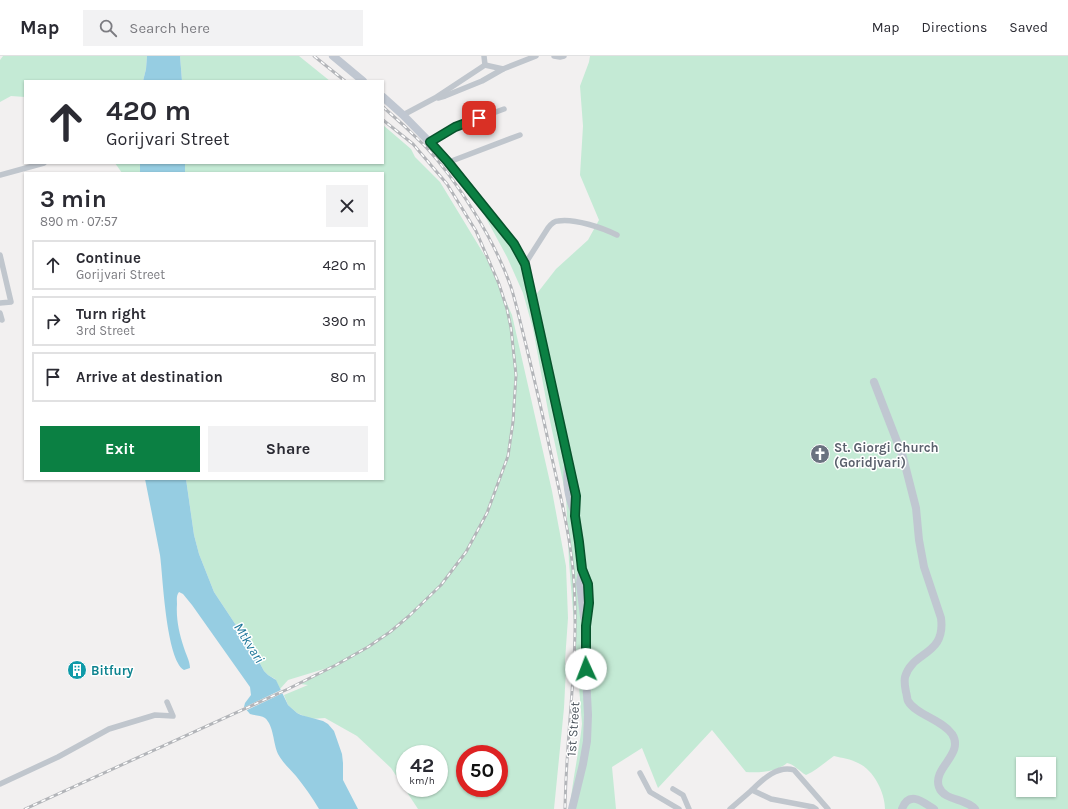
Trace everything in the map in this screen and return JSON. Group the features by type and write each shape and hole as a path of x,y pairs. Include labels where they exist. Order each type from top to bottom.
{"main road":[{"path":"333,56 363,80"},
{"name":"1st Street","path":"384,98 430,142 448,162 514,244 525,264 568,463 574,479 576,496 575,516 582,569 580,584 586,626 585,654 588,715 587,741 572,809"},
{"path":"874,382 903,457 916,508 919,540 924,567 943,627 938,642 908,669 904,683 908,701 915,708 946,727 952,734 955,741 955,749 941,772 938,780 939,787 942,792 966,803 975,809"},
{"path":"902,809 905,802 910,799 918,799 934,809"}],"street":[{"path":"484,56 485,65"},
{"path":"435,98 445,96 482,82 503,69 526,58 536,56"},
{"path":"403,115 435,98 485,65 503,69"},
{"path":"430,142 455,127 504,109"},
{"path":"448,162 520,135"},
{"path":"0,174 40,164"},
{"path":"525,264 548,228 552,223 558,221 587,224 607,230 617,235"},
{"path":"0,255 12,302 0,303"},
{"path":"0,313 2,320"},
{"path":"0,784 58,757 109,729 155,715 173,716 167,702"},
{"path":"730,809 770,775 788,768 794,770 828,809"},
{"path":"640,773 650,792 679,809"},
{"path":"673,789 683,795 689,809"},
{"path":"752,790 771,799 813,807 816,809"}],"green space":[{"path":"3,56 147,56 143,80 24,80 24,97 11,96 0,102 0,60"},
{"path":"180,56 299,56 329,80 182,80"},
{"path":"590,56 1068,56 1068,809 885,809 881,789 874,776 864,766 834,756 817,769 806,775 794,766 787,763 773,770 746,772 712,730 658,788 642,748 612,767 616,809 570,809 582,724 569,562 566,496 533,329 523,293 507,257 480,207 504,235 514,250 523,274 527,297 535,296 556,269 588,240 599,220 580,175 583,126 580,86"},
{"path":"384,126 411,149 415,157 440,182 488,261 512,315 552,491 566,566 568,618 565,661 566,669 564,708 554,809 418,809 410,797 448,797 448,745 396,745 396,776 391,768 357,736 325,718 311,719 297,713 288,705 284,695 308,685 301,684 334,666 288,680 280,689 275,679 264,671 255,654 214,592 199,554 194,535 186,480 384,480 384,172 185,172 185,164 384,164"},
{"path":"116,164 140,164 140,172 121,172"}],"water":[{"path":"147,56 180,56 182,80 143,80"},
{"path":"140,164 185,164 185,172 140,172"},
{"path":"145,480 186,480 194,535 199,554 214,592 255,654 264,671 276,680 288,705 301,715 323,721 334,731 342,754 343,780 358,809 319,809 311,796 278,754 272,730 268,721 263,717 250,714 244,707 251,695 250,687 192,605 183,594 179,592 177,595 177,621 190,668 184,670 178,663 169,635 166,617 160,555"}],"pier":[{"path":"283,689 285,692 245,711 243,708"}],"railway":[{"path":"314,56 344,80"},
{"path":"384,108 424,145 437,160 450,176 474,212 504,269 517,309 561,496 574,582 574,667 565,809"},
{"path":"25,809 288,689 368,647 390,632 409,616 441,585 466,552 487,513 508,456 513,422 516,375 511,328 507,309 499,284 476,231 447,184 413,144 384,121"}],"place":[{"name":"St. Giorgi Church (Goridjvari)","path":"820,454"},
{"name":"Bitfury","path":"77,670"}],"route":[{"path":"479,118 455,127 430,142 514,244 522,256 525,264 568,463 574,479 576,496 575,516 582,569 588,584 589,603 586,626 586,669"}],"water label":[{"name":"Mtkvari","path":"249,643"}]}
